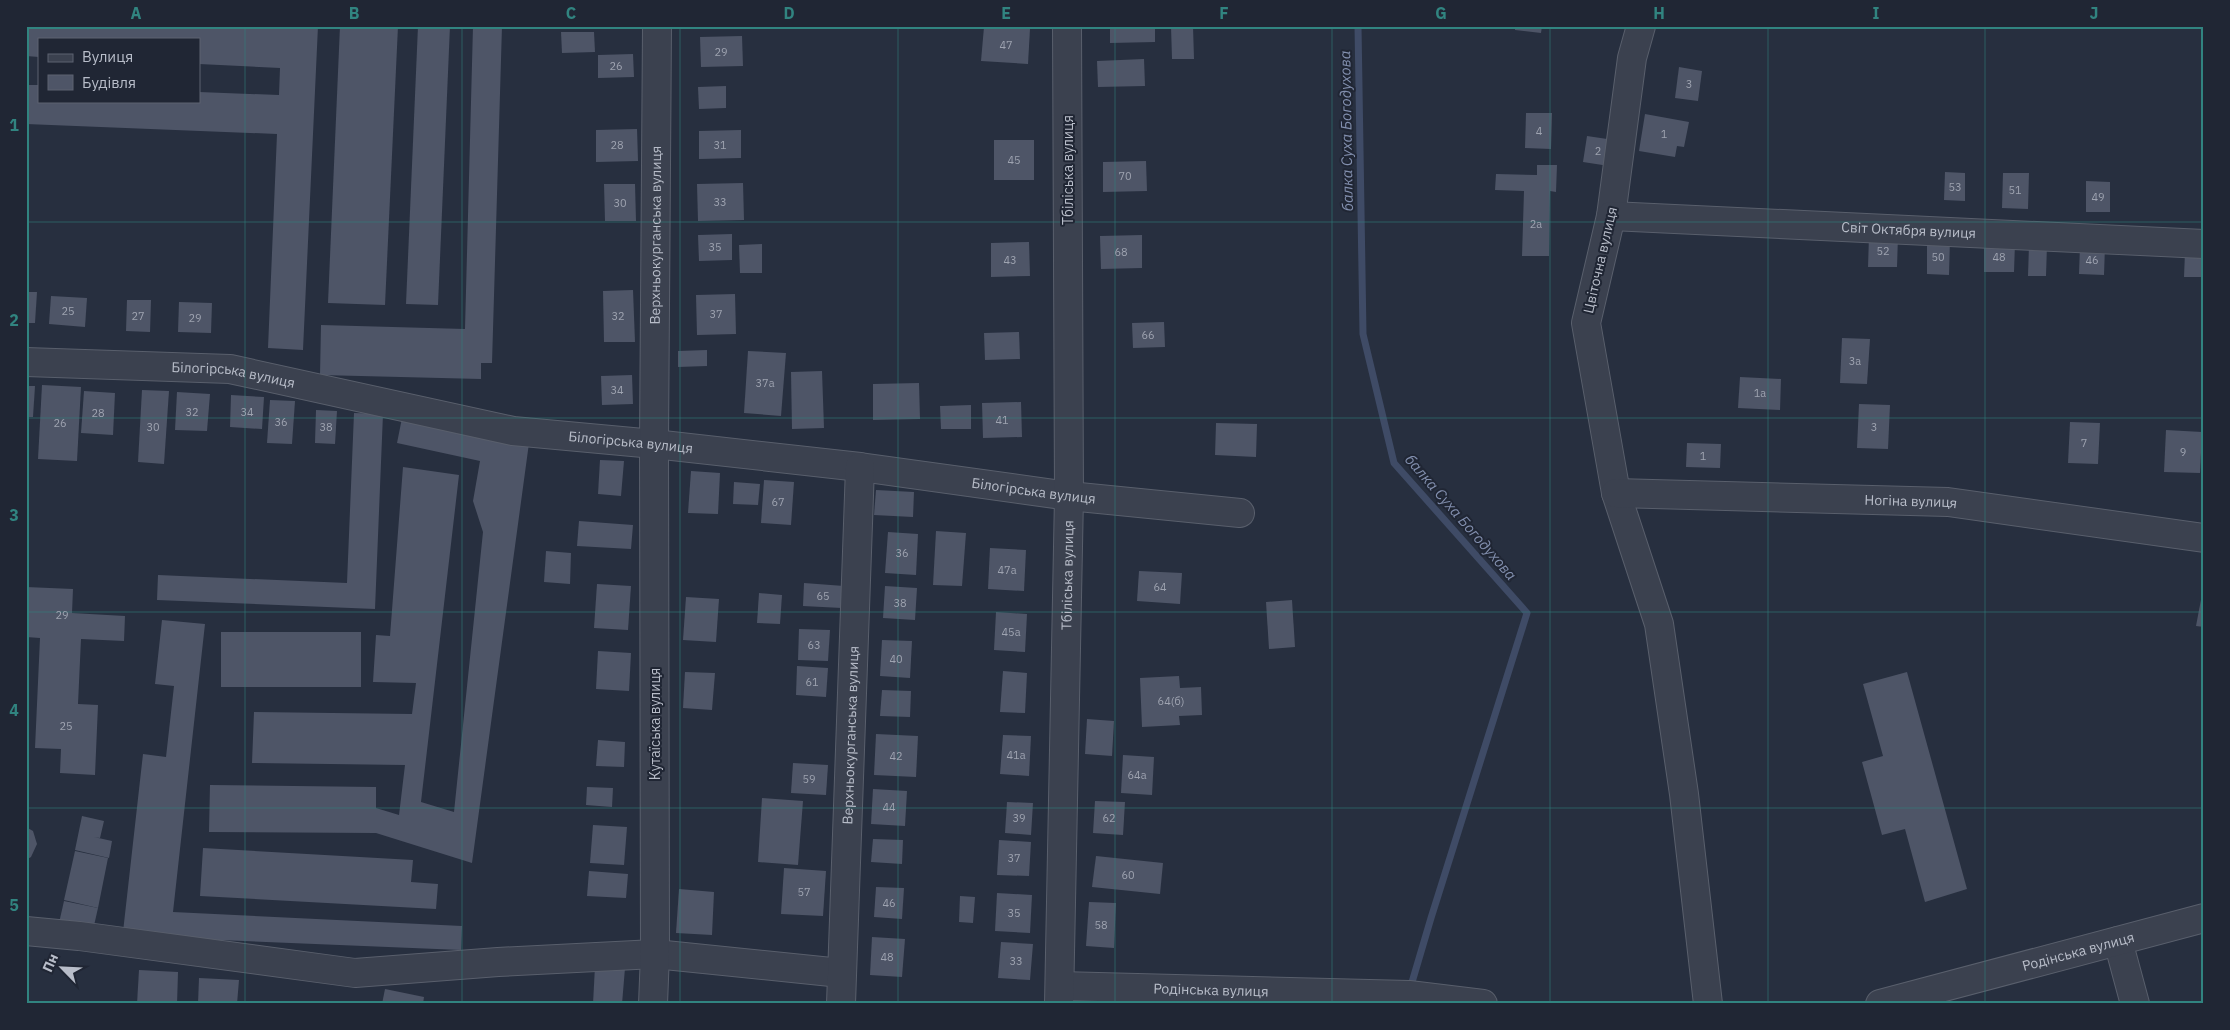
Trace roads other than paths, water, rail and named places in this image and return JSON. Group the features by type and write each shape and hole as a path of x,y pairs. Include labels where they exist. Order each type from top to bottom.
{"street":[{"name":"Верхньокурганська вулиця","path":"654,444 657,26"},
{"name":"Тбіліська вулиця","path":"1059,995 1069,496 1067,26"},
{"name":"Цвiточна вулиця","path":"1641,26 1632,58 1612,216 1586,322 1616,493 1659,624 1684,794 1708,1004"},
{"name":"Світ Октября вулиця","path":"1612,216 2204,244"},
{"name":"Білогірська вулиця","path":"26,362 230,369 513,431 654,444 860,467 1069,496 1240,513"},
{"name":"Кутаїська вулиця","path":"653,1004 655,954 654,444"},
{"name":"Верхньокурганська вулиця","path":"841,1004 860,467"},
{"name":"Ногіна вулиця","path":"1616,493 1948,502 2204,538"},
{"name":"Родінська вулиця","path":"1880,1004 1955,994 2118,942 2204,918"},
{"path":"26,931 79,936 355,973 498,962 655,954 841,973"},
{"path":"2118,942 2135,1004"},
{"name":"Родінська вулиця","path":"1059,995 1409,995 1483,1004"}],"waterway":[{"name":"балка Суха Богодухова","path":"1358,26 1363,334 1394,463 1527,613 1410,989"}]}
